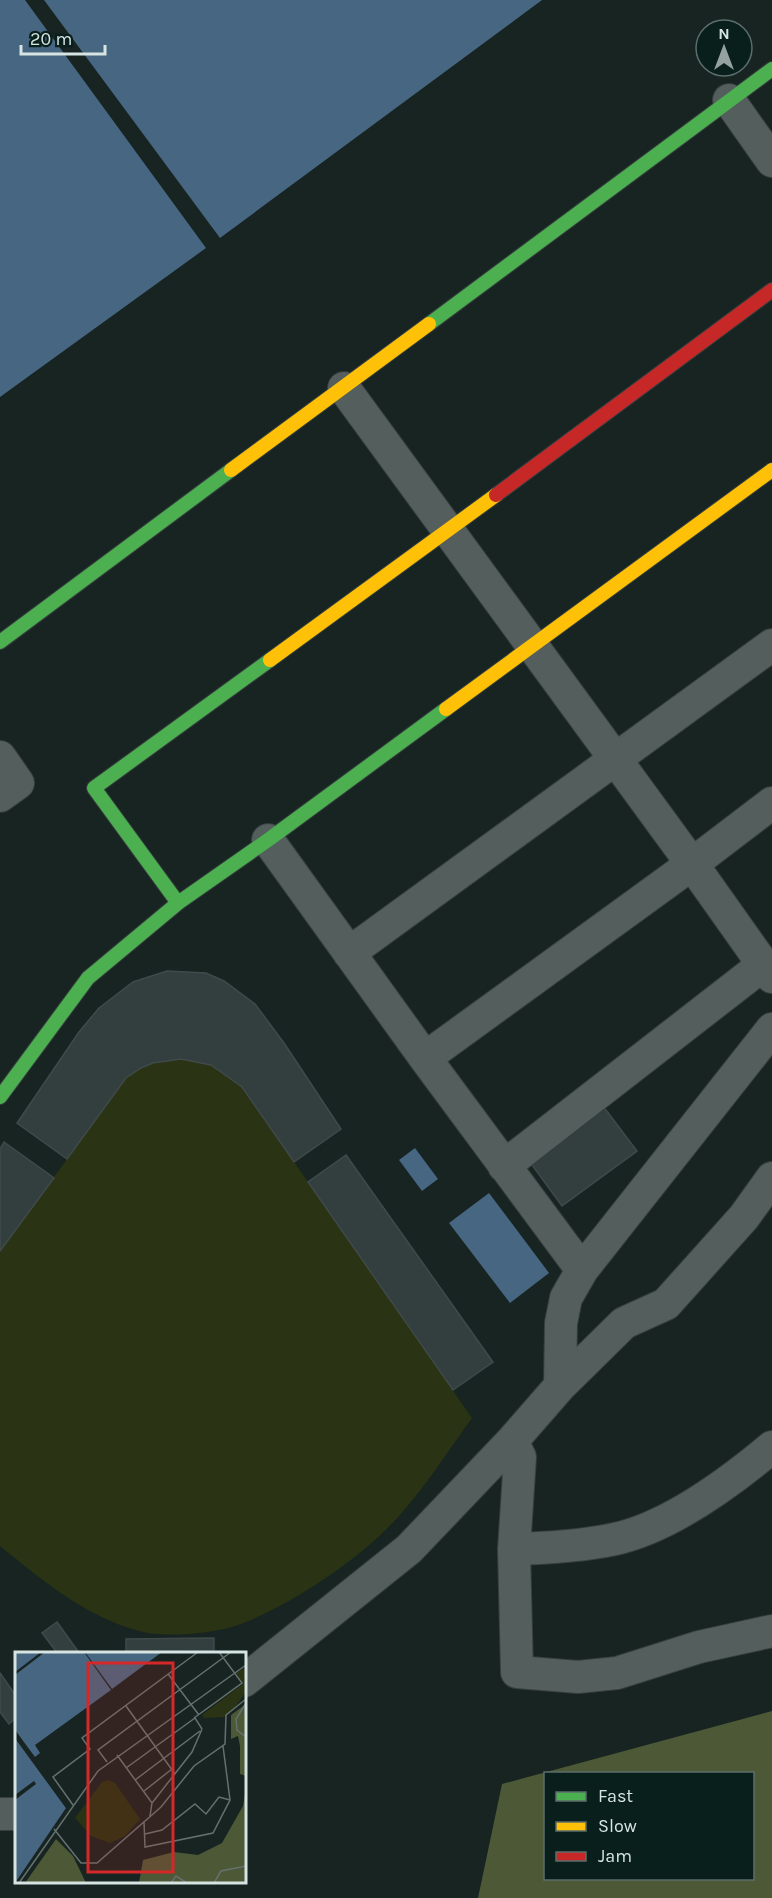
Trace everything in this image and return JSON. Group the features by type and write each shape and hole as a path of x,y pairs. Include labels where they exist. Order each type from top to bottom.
{"street":[{"path":"0,642 772,69"},
{"path":"729,100 772,161"},
{"path":"178,903 94,788 449,530 772,290"},
{"path":"344,388 768,971 504,1166"},
{"path":"0,1097 88,978 178,903 268,840 772,470"},
{"path":"349,953 772,645"},
{"path":"0,757 18,783 0,796"},
{"path":"425,1058 772,803"},
{"path":"268,840 582,1270"},
{"path":"560,1386 561,1323 566,1298 582,1270 772,1029"},
{"path":"246,1679 409,1549 512,1441 560,1386 624,1323 666,1304 744,1217 772,1178"},
{"path":"512,1441 520,1457 514,1549 517,1672 578,1677 617,1673 699,1647 772,1631"},
{"path":"514,1549 561,1547 617,1538 673,1517 743,1471 772,1447"}],"green space":[{"path":"181,1059 211,1065 242,1087 472,1418 409,1505 384,1532 346,1564 302,1593 258,1617 228,1628 175,1635 139,1631 101,1617 65,1596 0,1546 0,1251 126,1078 152,1064"},
{"path":"772,1711 772,1898 478,1898 502,1784 544,1773 544,1880 754,1880 754,1772 546,1772"}],"water":[{"path":"0,0 25,0 206,248 0,397"},
{"path":"44,0 542,0 220,238"},
{"path":"415,1148 438,1179 422,1191 399,1160"},
{"path":"489,1193 549,1273 510,1303 449,1223"}],"building":[{"path":"167,971 206,973 224,981 255,1004 341,1129 294,1162 242,1087 211,1065 181,1059 153,1063 126,1078 67,1159 17,1123 79,1032 99,1008 133,982"},
{"path":"603,1106 637,1151 562,1206 529,1161"},
{"path":"4,1142 54,1178 0,1251 0,1149"},
{"path":"346,1155 493,1362 453,1390 308,1182"},
{"path":"57,1622 79,1652 56,1652 42,1633"},
{"path":"214,1638 214,1652 126,1652 126,1639"},
{"path":"0,1673 15,1695 15,1719 9,1724 0,1712"}],"traffic: fast":[{"path":"429,324 772,69"},
{"path":"0,642 231,470"},
{"path":"178,903 94,788 270,660"},
{"path":"0,1097 88,978 178,903 446,709"}],"traffic: slow":[{"path":"231,470 429,324"},
{"path":"446,709 772,470"},
{"path":"270,660 496,495"}],"traffic: jam":[{"path":"496,495 772,290"}]}
